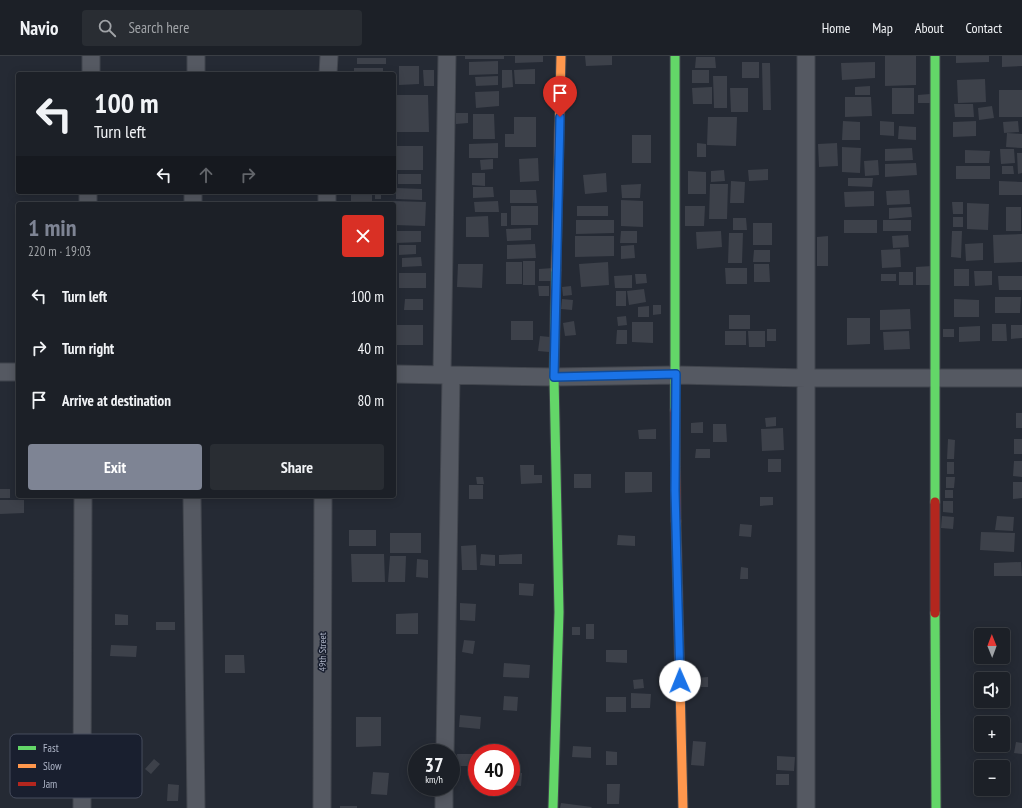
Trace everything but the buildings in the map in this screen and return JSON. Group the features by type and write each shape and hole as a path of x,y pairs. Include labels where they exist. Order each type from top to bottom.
{"street":[{"path":"90,72 91,56"},
{"path":"196,56 196,72"},
{"path":"328,56 328,72"},
{"path":"445,744 446,56"},
{"path":"553,808 559,612 554,377 561,56"},
{"path":"675,56 675,490 683,808"},
{"path":"806,56 806,808"},
{"path":"935,56 934,379 936,808"},
{"path":"0,372 16,372"},
{"path":"396,374 554,377 676,374 806,378 1022,378"},
{"path":"82,734 83,498"},
{"path":"192,498 196,808"},
{"name":"49th Street","path":"322,808 323,498"},
{"path":"444,796 444,808"},
{"path":"82,798 82,808"}],"traffic: fast":[{"path":"675,56 675,410"},
{"path":"935,56 935,502"},
{"path":"553,808 559,612 554,377 556,270"},
{"path":"935,613 936,808"}],"traffic: slow":[{"path":"556,270 561,56"},
{"path":"676,521 683,808"}],"traffic: jam":[{"path":"675,410 676,521"},
{"path":"935,502 935,613"}],"route":[{"path":"560,117 554,377 676,374 675,490 680,681"}]}
